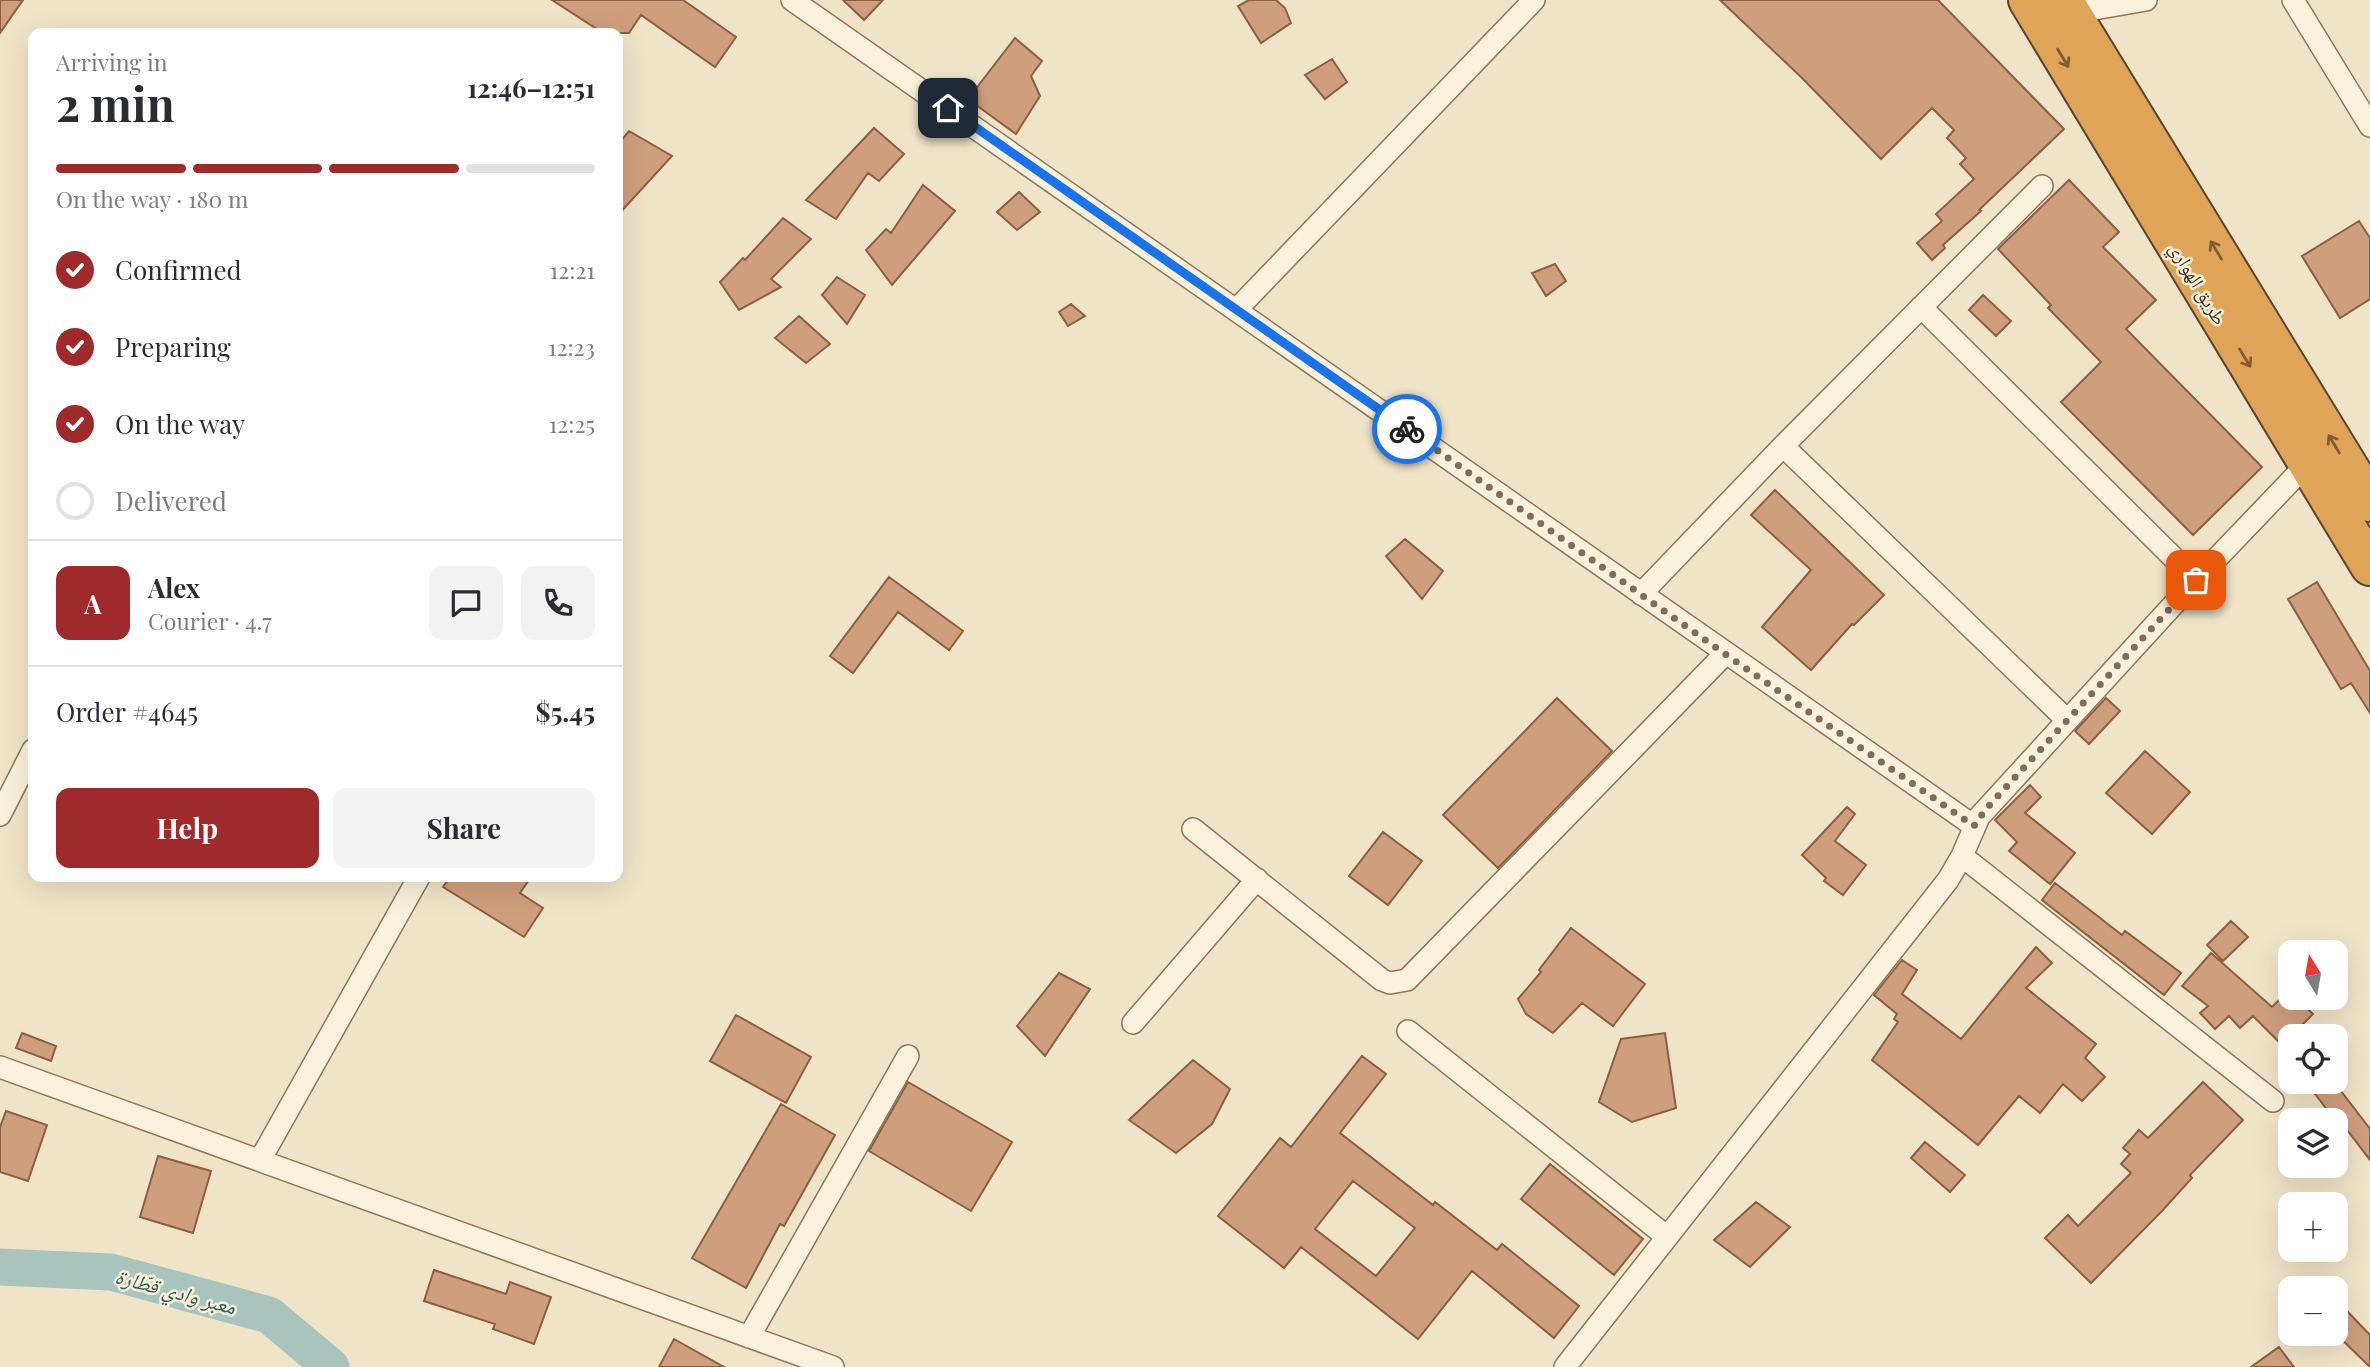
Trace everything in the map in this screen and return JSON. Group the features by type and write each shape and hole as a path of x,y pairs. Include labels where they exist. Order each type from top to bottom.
{"highway":[{"name":"طريق الهواري","path":"2028,0 2370,565"},
{"name":"طريق الهواري","path":"2067,7 2370,502"}],"street":[{"path":"792,0 1974,826"},
{"path":"1237,309 1534,0"},
{"path":"2067,7 2146,0"},
{"path":"2292,0 2370,126"},
{"path":"1641,594 1783,446 2042,186"},
{"path":"1922,307 2196,580"},
{"path":"1783,446 2067,720"},
{"path":"1565,1367 1948,880 1962,856 1974,826 1986,809 2196,580 2308,463"},
{"path":"1193,829 1382,980 1390,983 1407,980 1725,654"},
{"path":"0,815 28,760"},
{"path":"1962,856 2273,1101"},
{"path":"1133,1023 1257,880"},
{"path":"260,1160 416,882"},
{"path":"1408,1031 1667,1236"},
{"path":"749,1337 908,1056"},
{"path":"0,1067 833,1367"}],"building":[{"path":"0,0 23,0 0,33"},
{"path":"552,0 683,0 736,37 715,67 641,15 629,33 623,33 623,28 595,28"},
{"path":"843,0 883,0 864,20"},
{"path":"1249,0 1276,0 1285,8 1291,23 1261,43 1238,6"},
{"path":"1720,0 1938,0 2064,129 1943,245 1945,248 1932,260 1917,243 1942,221 1936,214 1974,179 1960,164 1966,158 1947,138 1954,130 1932,108 1881,159 1802,78"},
{"path":"1015,38 1042,61 1031,76 1040,96 1016,134 968,99"},
{"path":"1332,59 1347,82 1325,99 1305,75"},
{"path":"874,128 904,154 879,181 868,173 836,219 806,200"},
{"path":"629,131 672,156 623,210 623,138"},
{"path":"2069,180 2119,232 2103,247 2156,300 2126,329 2262,467 2193,535 2061,402 2101,362 2048,308 2051,305 1998,249"},
{"path":"923,185 955,211 892,285 866,250 886,229 891,233"},
{"path":"1019,192 1040,212 1017,230 997,212"},
{"path":"783,218 811,239 771,279 781,287 739,310 720,282 743,258 745,260"},
{"path":"2359,221 2370,238 2370,299 2340,318 2302,256"},
{"path":"1555,264 1566,281 1546,296 1532,273"},
{"path":"837,277 865,295 847,324 822,295"},
{"path":"1983,295 2011,321 1996,336 1969,310"},
{"path":"1071,304 1085,316 1068,326 1059,312"},
{"path":"799,316 830,344 806,363 775,338"},
{"path":"1775,490 1884,595 1852,624 1811,670 1762,627 1811,570 1751,515"},
{"path":"1405,539 1443,571 1422,599 1386,556"},
{"path":"889,577 963,631 949,650 898,612 853,673 830,656"},
{"path":"2317,582 2370,671 2370,713 2351,683 2341,689 2288,599"},
{"path":"1557,698 1612,751 1498,868 1443,815"},
{"path":"2106,698 2120,711 2089,744 2075,731"},
{"path":"2145,751 2190,792 2152,834 2106,793"},
{"path":"2030,785 2041,797 2025,813 2075,853 2050,884 2009,851 2017,842 1995,820"},
{"path":"1847,807 1855,814 1835,841 1866,865 1843,895 1824,881 1826,878 1802,855"},
{"path":"1383,832 1422,861 1388,905 1349,876"},
{"path":"446,882 528,882 520,893 543,908 524,937 443,887"},
{"path":"2055,883 2122,935 2125,931 2181,973 2164,995 2042,900"},
{"path":"2231,921 2248,937 2223,961 2207,945"},
{"path":"1571,928 1645,984 1613,1026 1582,1003 1553,1033 1526,1014 1518,999 1541,972 1539,970"},
{"path":"2036,947 2052,963 2026,988 2096,1044 2085,1058 2105,1077 2082,1101 2063,1084 2040,1113 2019,1096 1978,1145 1872,1060 1898,1022 1894,1019 1897,1014 1874,995 1902,960 1917,970 1902,994 1961,1039"},
{"path":"2211,953 2272,1007 2278,1001 2278,1010 2309,1010 2313,1014 2303,1024 2278,1024 2278,1041 2253,1016 2240,1028 2229,1016 2215,1029 2200,1013 2208,1006 2182,986"},
{"path":"1059,973 1090,989 1045,1056 1017,1026"},
{"path":"736,1015 811,1057 786,1103 710,1061"},
{"path":"22,1033 56,1046 51,1061 16,1048"},
{"path":"1665,1033 1676,1108 1632,1122 1599,1102 1621,1039"},
{"path":"1362,1056 1386,1074 1340,1133 1433,1205 1435,1202 1497,1250 1502,1244 1579,1306 1554,1338 1472,1271 1418,1339 1301,1247 1284,1268 1218,1216 1280,1138 1291,1147","holes":["1353,1181 1415,1228 1376,1276 1315,1229"]},
{"path":"1193,1060 1230,1089 1212,1124 1176,1153 1129,1120"},
{"path":"908,1082 1012,1142 971,1211 869,1151"},
{"path":"2203,1082 2243,1120 2190,1175 2192,1178 2162,1211 2091,1283 2045,1238 2068,1215 2078,1226 2131,1173 2121,1164 2130,1154 2123,1148 2139,1130 2148,1138"},
{"path":"2315,1094 2343,1094 2370,1129 2370,1160 2348,1131 2348,1108 2326,1108"},
{"path":"781,1104 835,1135 784,1226 780,1224 746,1288 692,1258"},
{"path":"6,1111 47,1125 28,1181 0,1172 0,1127"},
{"path":"1925,1142 1965,1175 1950,1192 1911,1158"},
{"path":"158,1156 211,1171 193,1233 140,1217"},
{"path":"1550,1164 1643,1239 1614,1275 1521,1199"},
{"path":"1756,1202 1790,1227 1750,1267 1714,1240"},
{"path":"434,1270 506,1294 510,1282 551,1297 534,1344 493,1329 495,1324 424,1301"},
{"path":"2348,1312 2370,1335 2370,1367 2348,1346"},
{"path":"674,1339 724,1367 659,1367"},
{"path":"2279,1347 2294,1367 2251,1367"}],"waterway":[{"name":"معبر وادي قطّارة","path":"0,1267 111,1272 269,1315 331,1367"}],"way so far":[{"path":"1407,429 1974,826 1986,809 2196,580"}],"route":[{"path":"948,108 1407,429"}]}
